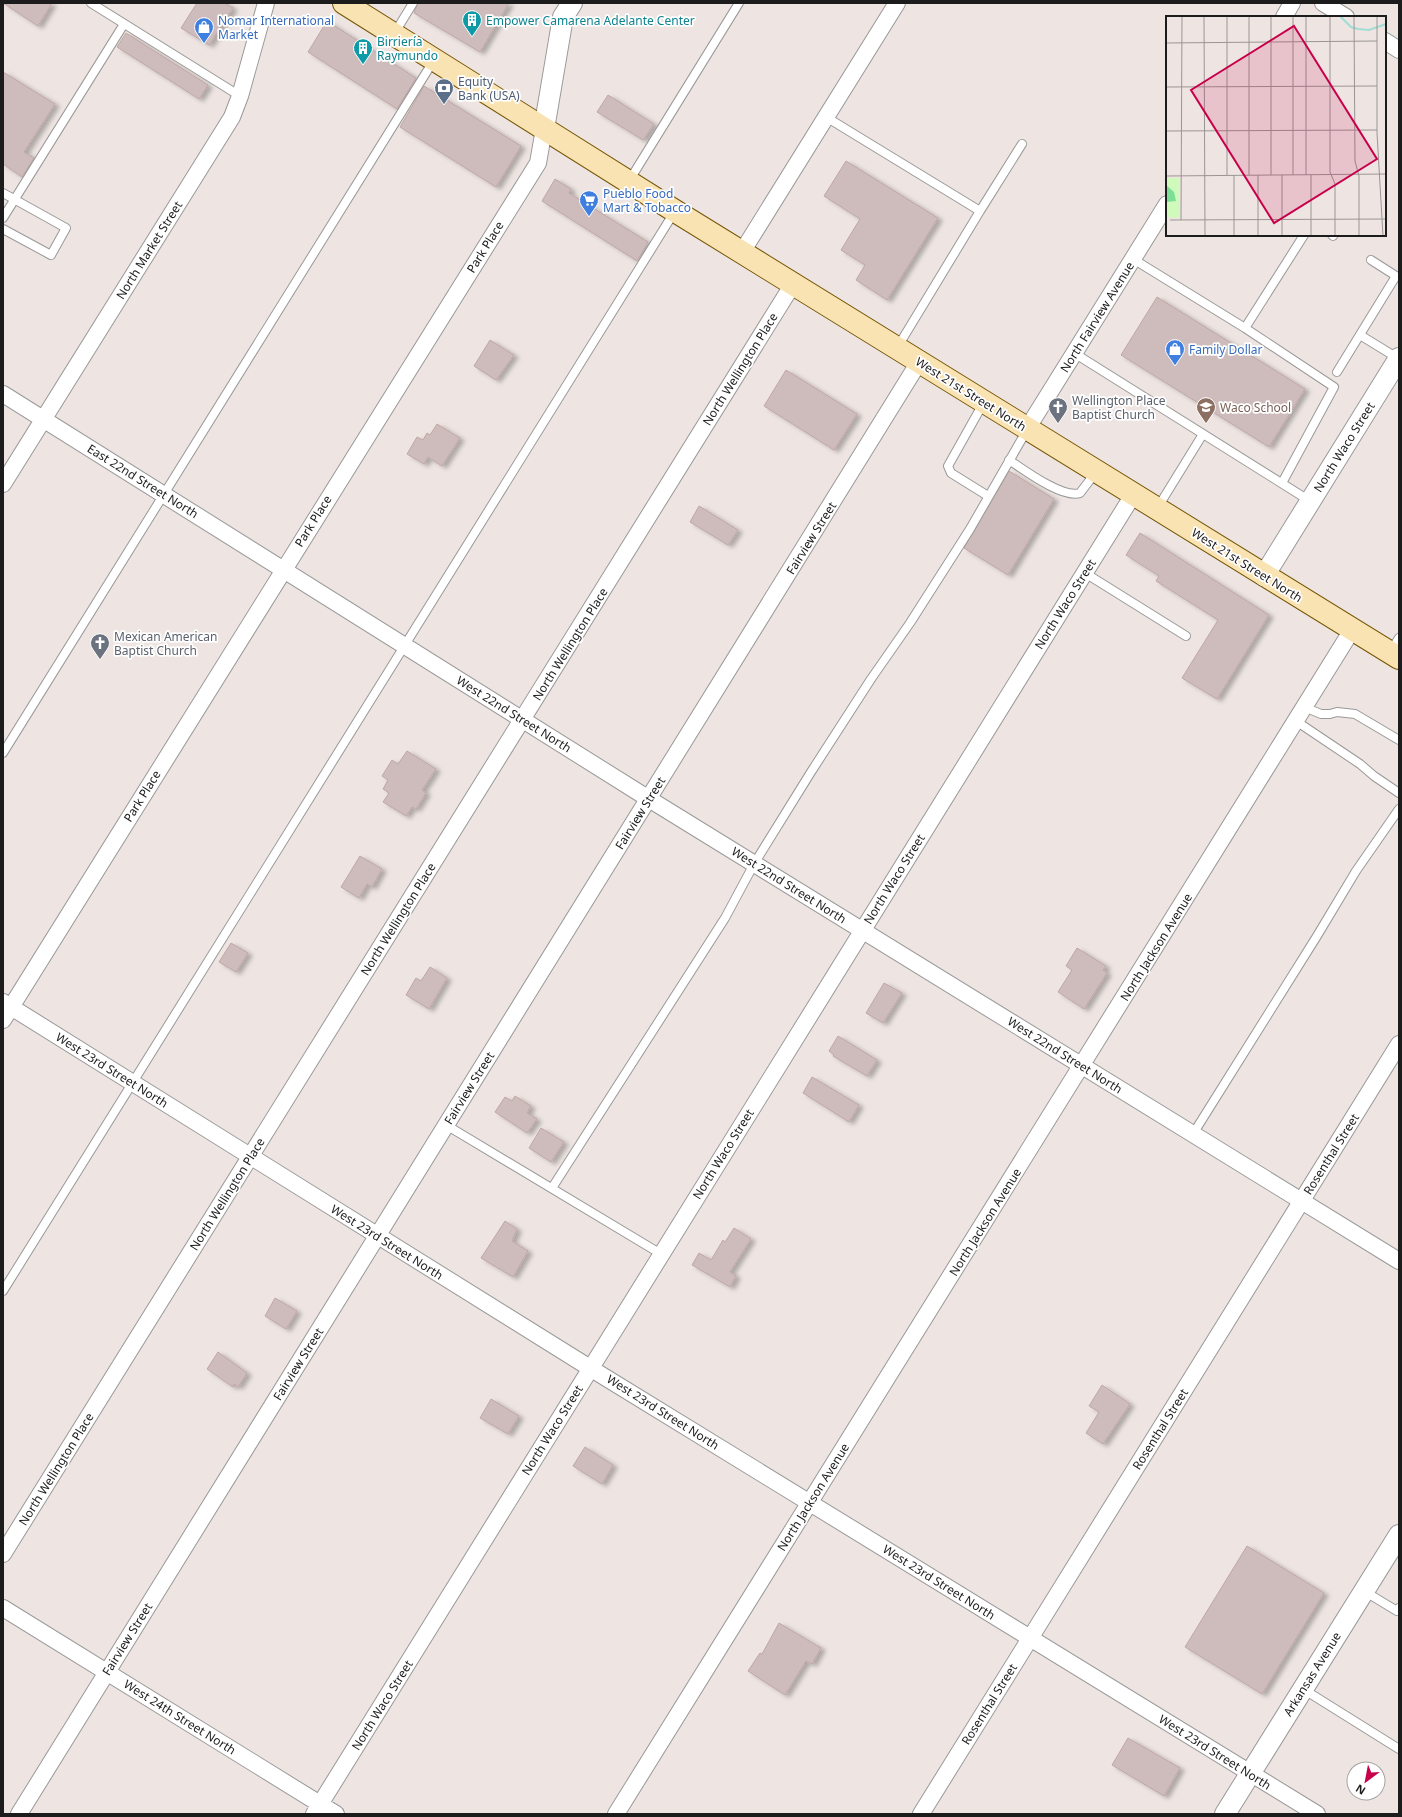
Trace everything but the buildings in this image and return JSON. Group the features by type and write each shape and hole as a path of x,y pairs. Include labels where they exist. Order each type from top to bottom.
{"main road":[{"name":"West 21st Street North","path":"344,3 1156,510 1352,630 1396,650"}],"street":[{"name":"North Market Street","path":"3,484 232,117 240,96 266,3"},
{"name":"Park Place","path":"6,1010 538,163 563,17 572,3"},
{"path":"742,252 896,3"},
{"path":"1285,16 1292,3"},
{"path":"1323,3 1344,16"},
{"path":"1386,42 1399,50"},
{"name":"North Fairview Avenue","path":"1027,429 1166,206"},
{"name":"North Wellington Place","path":"3,1554 793,284"},
{"name":"North Waco Street","path":"1264,576 1399,358"},
{"name":"Fairview Street","path":"18,1814 919,362"},
{"name":"East 22nd Street North","path":"3,394 284,568"},
{"name":"North Waco Street","path":"317,1809 1133,495"},
{"name":"West 22nd Street North","path":"284,568 648,799 1399,1261"},
{"name":"North Jackson Avenue","path":"616,1814 1352,630"},
{"name":"West 23rd Street North","path":"6,1010 132,1083 590,1368 1317,1814"},
{"name":"Rosenthal Street","path":"921,1814 1399,1044"},
{"name":"Arkansas Avenue","path":"1225,1814 1399,1535"},
{"name":"West 24th Street North","path":"3,1608 107,1672 317,1809 336,1814"}],"lane":[{"path":"91,3 240,96"},
{"path":"394,34 413,3"},
{"path":"629,182 739,3"},
{"path":"3,218 124,24"},
{"path":"3,754 434,60"},
{"path":"826,116 980,211"},
{"path":"897,348 1022,144"},
{"path":"3,193 66,228 51,255 3,229"},
{"path":"3,1291 675,211"},
{"path":"1245,328 1303,236"},
{"path":"1133,259 1245,328 1334,387 1282,483"},
{"path":"1337,372 1396,276 1371,260"},
{"path":"1360,335 1399,358"},
{"path":"1074,353 1310,502"},
{"path":"984,402 948,466 951,473 988,496"},
{"path":"552,1188 725,918 754,864 871,679 910,623 988,496 1027,429"},
{"path":"1156,510 1203,434"},
{"path":"1009,460 1047,484 1069,494 1080,493 1096,472"},
{"path":"1085,573 1186,636"},
{"path":"1304,707 1321,714 1337,712 1355,714 1399,740"},
{"path":"1296,721 1360,764 1374,776 1399,793"},
{"path":"1193,1134 1318,936 1356,871 1399,809"},
{"path":"446,1124 661,1254"},
{"path":"1363,1591 1398,1610"},
{"path":"1303,1689 1399,1749"}],"place":[{"name":"Empower Camarena Adelante Center","path":"472,37"},
{"name":"Nomar International Market","path":"204,44"},
{"name":"Birriería Raymundo","path":"363,65"},
{"name":"Equity Bank (USA)","path":"444,105"},
{"name":"Pueblo Food Mart & Tobacco","path":"589,217"},
{"name":"Family Dollar","path":"1175,366"},
{"name":"Wellington Place Baptist Church","path":"1058,424"},
{"name":"Waco School","path":"1206,424"},
{"name":"Mexican American Baptist Church","path":"100,660"}]}
